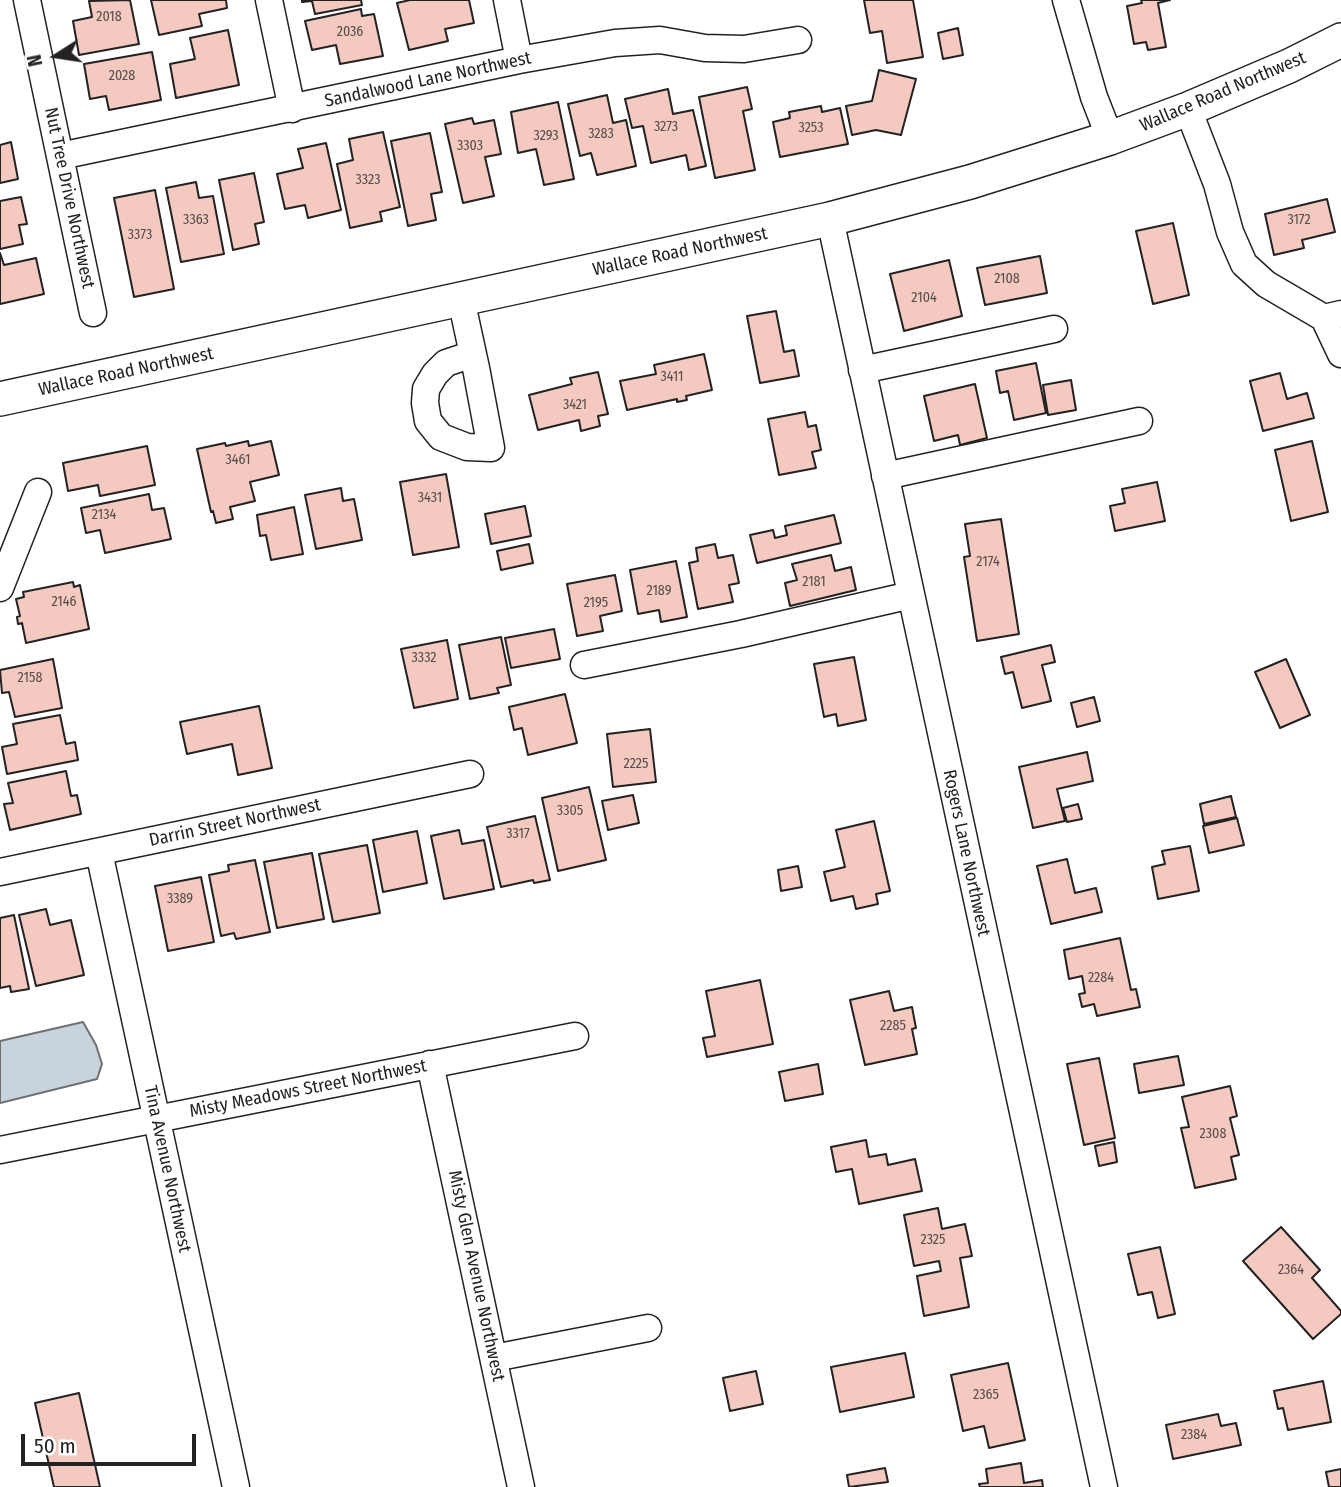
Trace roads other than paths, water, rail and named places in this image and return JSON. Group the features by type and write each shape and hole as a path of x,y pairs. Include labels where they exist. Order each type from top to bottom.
{"main road":[{"name":"Wallace Road Northwest","path":"0,399 830,219 970,182 1110,138 1188,109 1289,66 1341,40"}],"street":[{"name":"Nut Tree Drive Northwest","path":"27,0 93,313"},
{"path":"269,0 292,109"},
{"path":"507,0 519,60"},
{"path":"1066,0 1094,97 1110,138"},
{"name":"Sandalwood Lane Northwest","path":"60,156 519,60 615,43 660,40 705,48 744,49 798,40"},
{"path":"1188,109 1217,184 1230,232 1244,264 1266,284 1333,316 1341,354"},
{"name":"Rogers Lane Northwest","path":"830,219 1104,1487"},
{"path":"461,299 473,354"},
{"path":"862,370 1054,329"},
{"path":"885,476 1139,421"},
{"path":"0,588 38,492"},
{"path":"584,665 741,634 911,595"},
{"name":"Darrin Street Northwest","path":"0,872 470,774"},
{"name":"Tina Avenue Northwest","path":"99,852 236,1487"},
{"name":"Misty Meadows Street Northwest","path":"0,1150 575,1036"},
{"name":"Misty Glen Avenue Northwest","path":"430,1065 522,1487"},
{"path":"494,1358 648,1328"}]}
